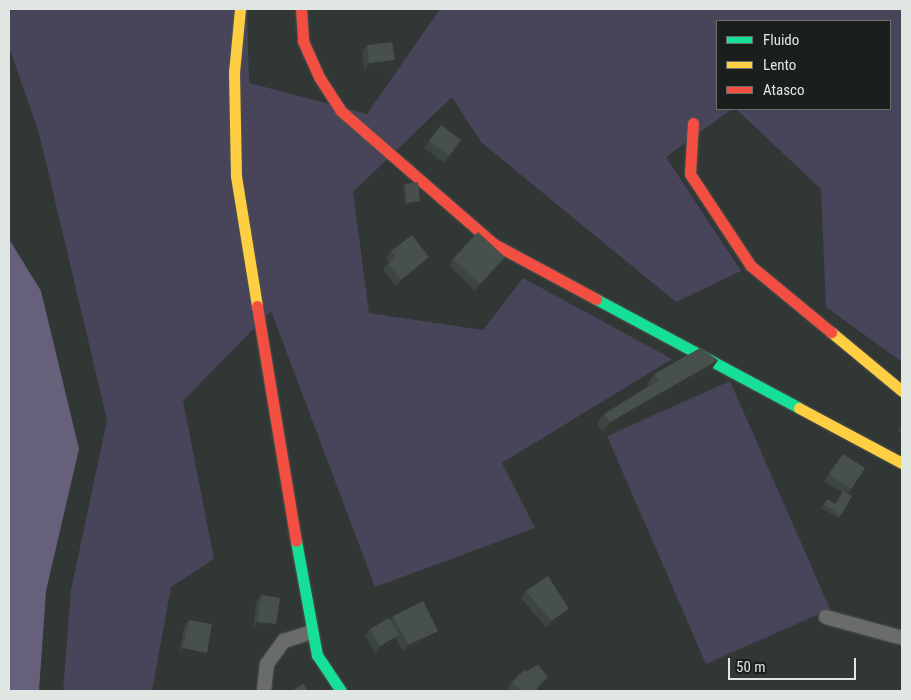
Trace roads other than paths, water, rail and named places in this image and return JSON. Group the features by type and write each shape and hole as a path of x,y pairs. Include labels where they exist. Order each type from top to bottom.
{"street":[{"path":"240,9 234,72 236,176 311,632 317,655 341,691"},
{"path":"301,9 304,41 319,77 341,111 494,244 902,463"},
{"path":"693,123 690,174 751,266 902,391"},
{"path":"826,617 902,638"},
{"path":"264,691 267,664 284,641 311,632"}]}
